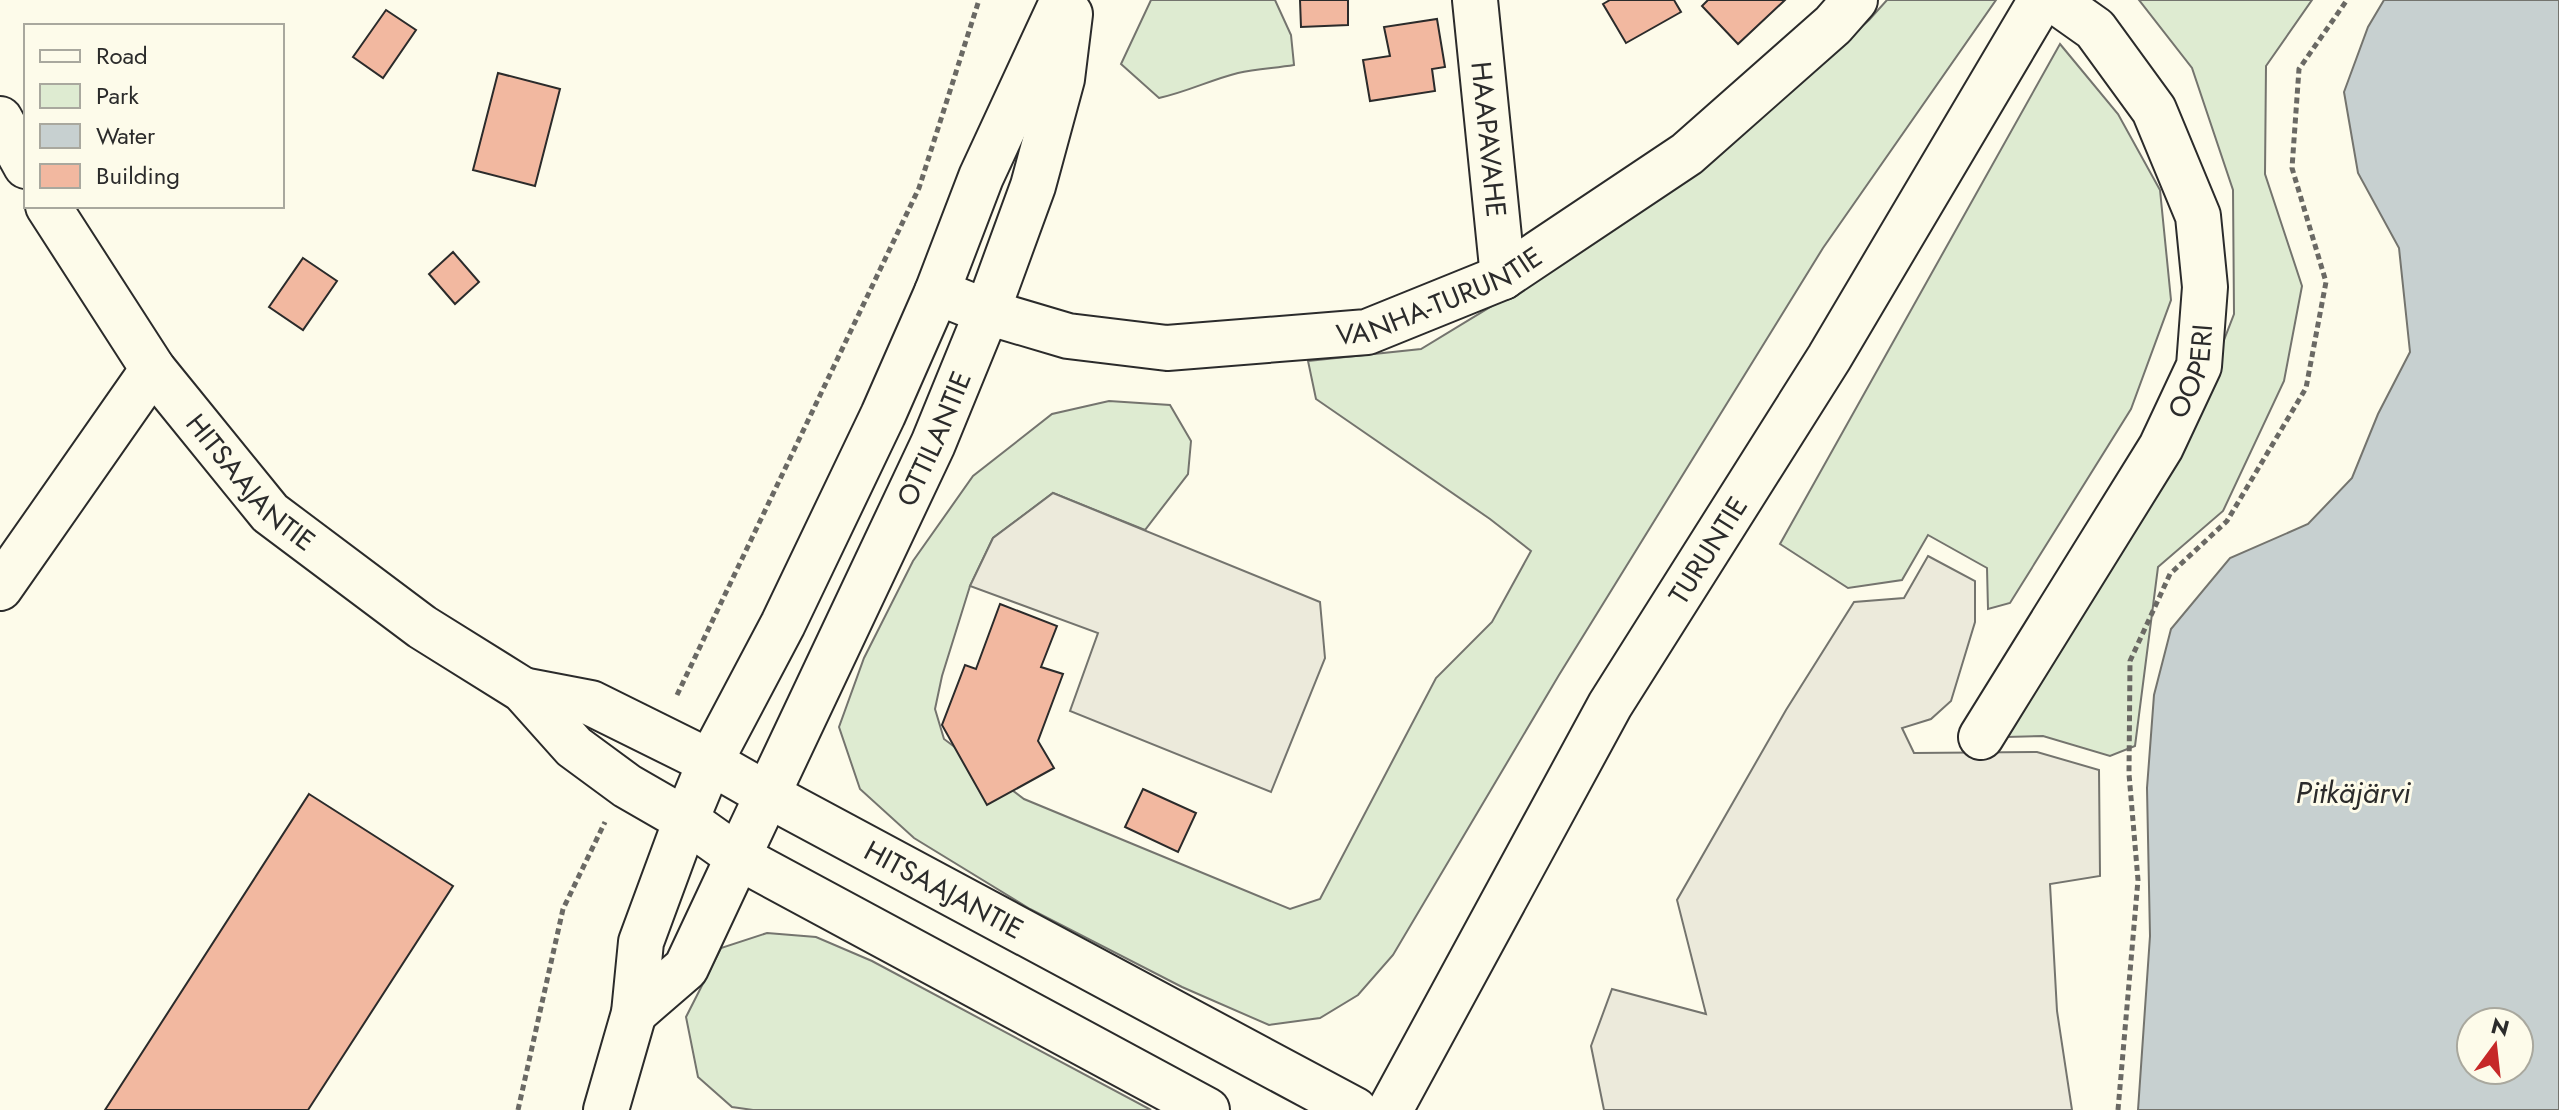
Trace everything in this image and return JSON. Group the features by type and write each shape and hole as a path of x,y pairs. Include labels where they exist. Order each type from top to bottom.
{"main road":[{"name":"OTTILANTIE","path":"610,1108 634,1013 641,942 686,820 710,762 783,624 883,415 937,292 981,177 1063,0"},
{"name":"OTTILANTIE","path":"634,1013 686,968 933,444 987,312 1033,186 1062,79 1072,0"},
{"name":"HAAPAVAHE","path":"1475,0 1503,277"},
{"name":"VANHA-TURUNTIE","path":"937,292 987,312 1068,336 1167,348 1367,332 1503,277 1687,154 1833,25 1855,0"},
{"name":"TURUNTIE","path":"1390,1110 1610,705 1829,358 2041,0"},
{"name":"OOPERI","path":"1981,737 2161,447 2199,366 2205,287 2198,216 2154,110 2095,29 2054,0"},
{"path":"0,119 24,162"},
{"name":"HITSAAJANTIE","path":"49,208 153,369 270,513 422,627 523,690 574,747 627,786 686,820 738,857 1207,1110"},
{"path":"0,588 153,369"},
{"name":"HITSAAJANTIE","path":"523,690 591,703 710,762 1355,1110"}],"path":[{"path":"657,736 919,188 979,0"},
{"path":"2118,1110 2138,880 2129,774 2130,661 2170,574 2227,521 2306,388 2326,282 2292,168 2299,69 2347,0"},
{"path":"518,1110 563,909 606,820 627,786"}],"green space":[{"path":"1151,0 1275,0 1291,35 1294,65 1238,73 1159,98 1121,64"},
{"path":"1887,0 1996,0 1823,248 1559,675 1393,955 1358,995 1320,1018 1269,1025 1182,987 1030,909 914,838 860,789 839,727 864,658 913,561 973,476 1052,414 1109,401 1170,405 1191,441 1188,474 1145,530 1053,493 993,538 970,586 942,676 935,709 944,739 1024,799 1290,909 1320,899 1436,678 1492,622 1531,551 1490,519 1316,399 1308,361 1421,349 1556,267 1735,140 1869,20"},
{"path":"2139,0 2312,0 2266,66 2265,174 2302,286 2284,381 2223,511 2158,567 2135,746 2110,756 2043,736 2007,737 2180,454 2234,314 2233,190 2192,68"},
{"path":"2060,44 2118,114 2160,190 2171,300 2131,409 2010,603 1988,609 1987,568 1928,535 1902,580 1848,588 1780,544"},
{"path":"767,933 816,937 872,961 1151,1110 753,1110 732,1107 698,1077 686,1017 721,948"}],"shaded area":[{"path":"1053,493 1320,602 1325,658 1271,792 1070,711 1098,633 970,586 993,538"},
{"path":"1928,556 1975,581 1975,622 1951,701 1931,719 1902,728 1914,753 2037,752 2099,770 2100,876 2050,884 2057,1011 2072,1110 1604,1110 1591,1046 1612,989 1706,1014 1677,900 1786,710 1854,602 1904,598"}],"water":[{"name":"Pitkäjärvi","path":"2384,0 2559,0 2559,1110 2138,1110 2150,936 2147,788 2154,695 2171,629 2230,558 2308,524 2352,478 2378,414 2410,352 2399,248 2358,173 2344,92 2368,27"}],"building":[{"path":"1300,0 1348,0 1348,25 1301,27"},
{"path":"1610,0 1674,0 1681,12 1626,43 1603,4"},
{"path":"1708,0 1785,0 1738,44 1702,6"},
{"path":"386,10 416,30 383,78 353,57"},
{"path":"1437,19 1445,67 1432,69 1435,91 1370,101 1363,60 1390,56 1384,27"},
{"path":"498,73 560,89 535,186 473,170"},
{"path":"453,252 479,282 455,304 429,274"},
{"path":"303,258 337,281 303,330 269,307"},
{"path":"1000,604 1057,626 1041,667 1063,674 1038,741 1054,768 987,805 942,725 965,665 976,669"},
{"path":"1143,789 1196,813 1178,852 1125,827"},
{"path":"309,794 453,886 308,1110 105,1110"}]}
